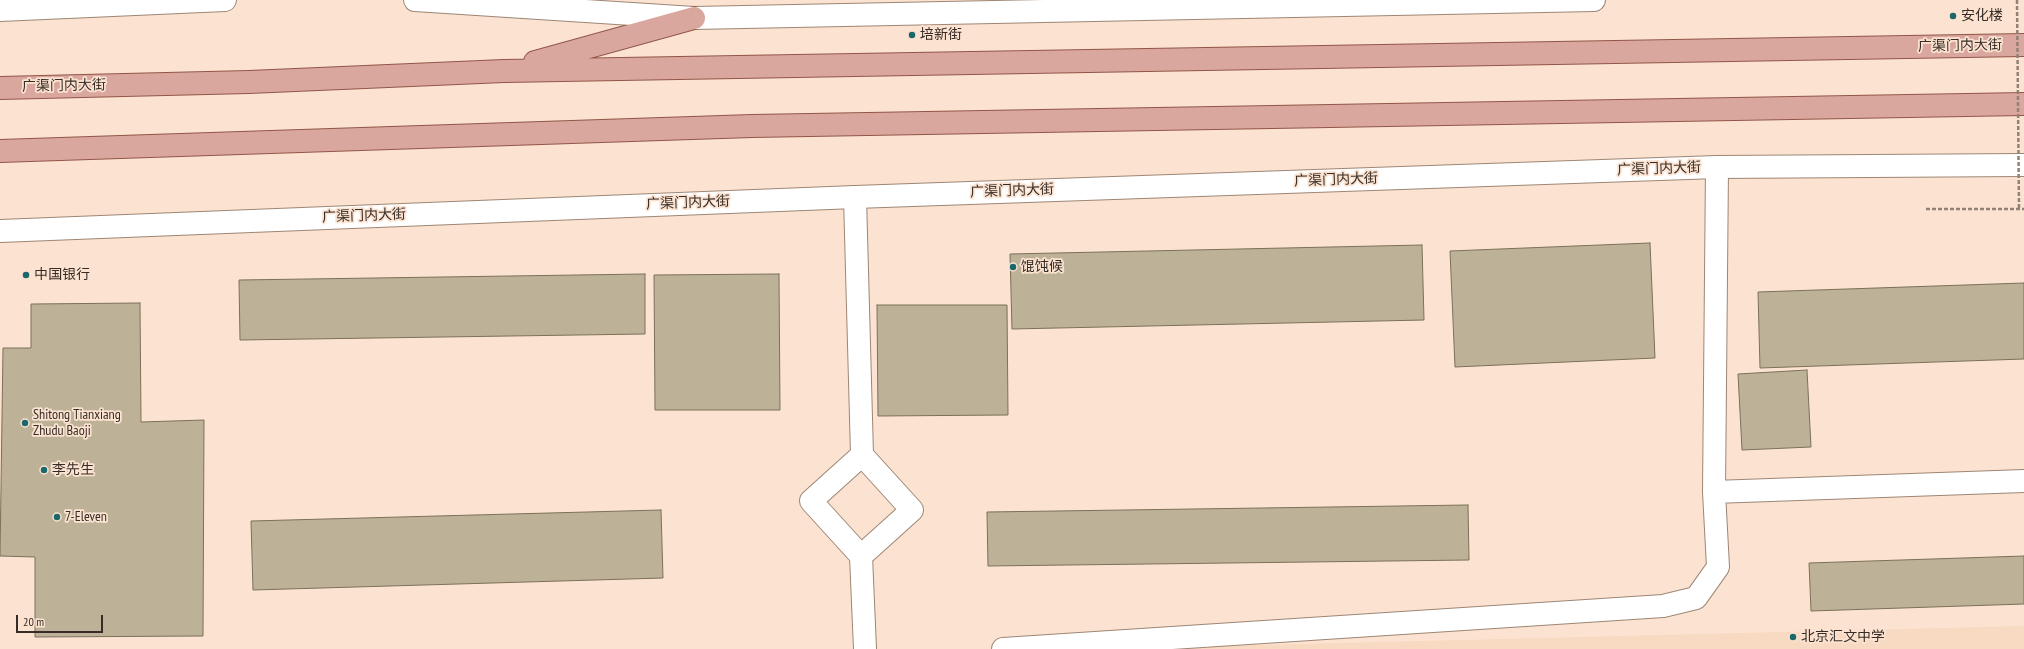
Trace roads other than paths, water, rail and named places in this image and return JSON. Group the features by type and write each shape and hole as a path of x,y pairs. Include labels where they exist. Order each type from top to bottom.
{"main road":[{"path":"504,71 694,18"},
{"name":"广渠门内大街","path":"0,88 249,82 504,71 2024,45"},
{"path":"0,151 752,126 2024,104"}],"street":[{"path":"0,10 225,0"},
{"path":"415,0 694,18 971,6 1594,0"},
{"name":"广渠门内大街","path":"0,231 855,197 1717,167 2024,165"},
{"path":"1003,649 1074,647 1663,606 1696,598 1718,566 1714,492 1717,167"},
{"path":"855,197 862,455 912,510 861,556"},
{"path":"862,455 811,500 861,556 865,649"},
{"path":"1714,492 2024,481"}],"place":[{"name":"安化楼","path":"1953,16"},
{"name":"培新街","path":"912,35"},
{"name":"馄饨候","path":"1013,267"},
{"name":"中国银行","path":"26,275"},
{"name":"Shitong Tianxiang Zhudu Baoji","path":"25,423"},
{"name":"李先生","path":"44,470"},
{"name":"7-Eleven","path":"57,517"},
{"name":"北京汇文中学","path":"1793,637"}]}
